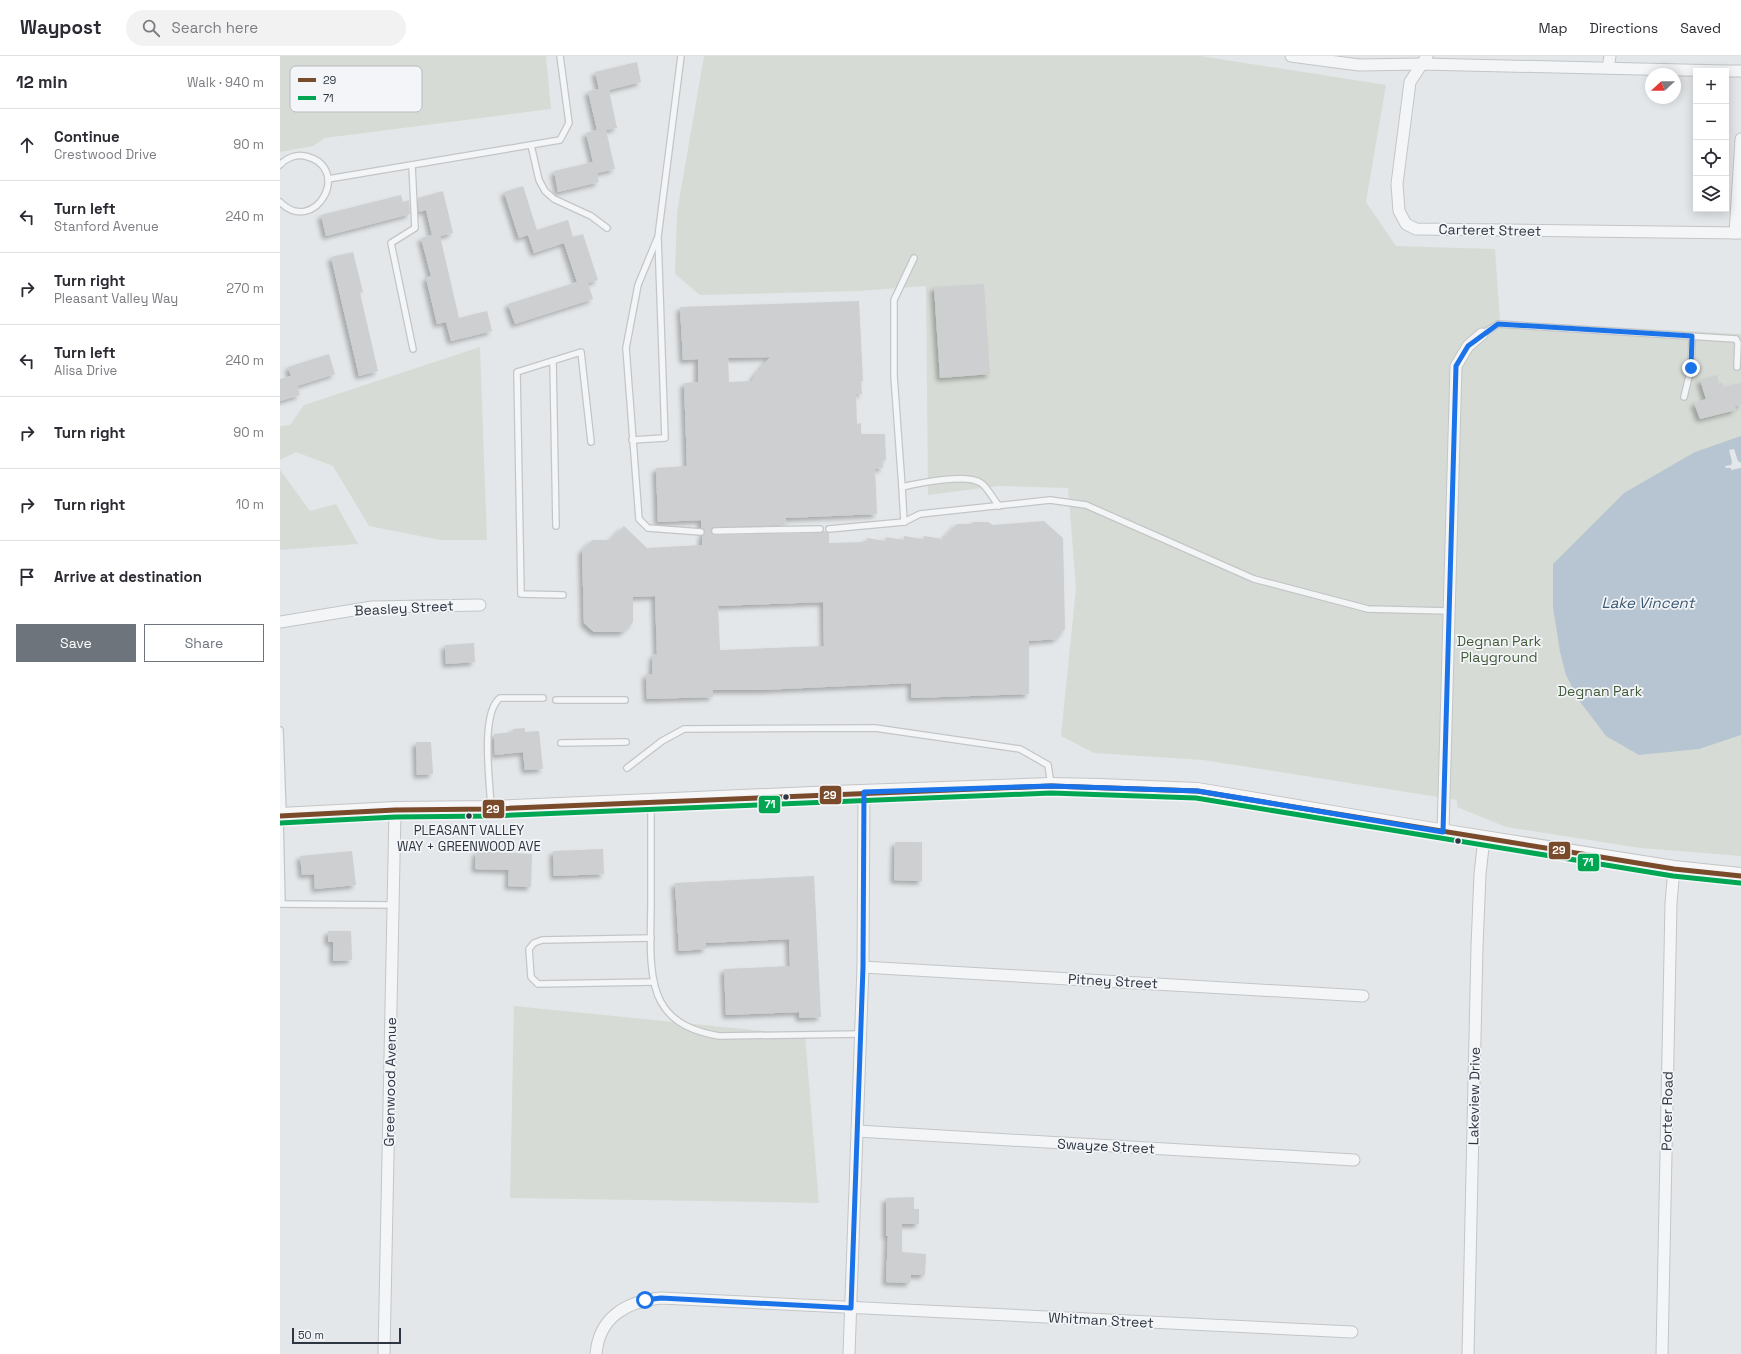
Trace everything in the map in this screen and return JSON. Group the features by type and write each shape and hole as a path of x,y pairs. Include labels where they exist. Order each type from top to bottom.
{"main road":[{"path":"281,816 395,810 491,809 651,803 864,792 1051,786 1198,791 1674,869 1741,876"}],"street":[{"path":"1291,56 1359,65 1425,60 1693,70"},
{"path":"1608,68 1610,56"},
{"name":"Carteret Street","path":"1425,60 1410,82 1397,184 1399,210 1406,224 1416,229 1738,233"},
{"path":"1729,71 1741,71"},
{"path":"1738,233 1741,140"},
{"path":"1443,832 1456,366 1468,346 1482,334"},
{"name":"Beasley Street","path":"280,622 372,607 480,605"},
{"path":"849,1354 863,967 864,792"},
{"name":"Greenwood Avenue","path":"384,1354 395,810"},
{"name":"Lakeview Drive","path":"1468,1354 1477,940 1480,874 1484,838"},
{"name":"Porter Road","path":"1662,1354 1670,910 1674,869"},
{"name":"Pitney Street","path":"863,967 1362,996"},
{"name":"Swayze Street","path":"857,1131 1354,1160"},
{"name":"Whitman Street","path":"596,1354 597,1342 610,1319 626,1307 645,1300 661,1298 1352,1332"}],"lane":[{"path":"328,178 560,140 569,123 560,56"},
{"path":"632,440 665,438 658,237 681,56"},
{"path":"531,145 539,180 545,191 554,199 591,216 607,228"},
{"path":"280,165 290,157 302,155 310,157 324,168 328,178 326,193 322,201 313,208 296,211 288,208 280,202"},
{"path":"412,165 415,228 391,243 413,349"},
{"path":"658,237 638,285 626,348 639,519 648,528 702,532"},
{"path":"904,522 894,376 894,300 914,258"},
{"path":"1482,334 1498,324 1736,339 1738,342 1737,367"},
{"path":"1684,397 1691,368 1692,336"},
{"path":"563,595 521,594 518,372 581,352 591,442"},
{"path":"553,361 556,526"},
{"path":"902,487 928,481 974,479 983,484 999,506"},
{"path":"829,529 904,522 920,514 1050,500 1086,505 1254,579 1368,609 1449,611"},
{"path":"715,531 820,529"},
{"path":"491,809 488,732 494,705 500,698 543,698"},
{"path":"556,700 625,700"},
{"path":"627,768 662,741 684,729 875,728 1020,749 1048,765 1051,786"},
{"path":"280,730 281,904 393,905"},
{"path":"561,743 626,742"},
{"path":"651,803 651,938 654,982 660,1002 669,1013 682,1024 699,1032 719,1036 861,1034"},
{"path":"651,938 542,940 534,943 529,949 531,977 538,984 654,982"}],"green space":[{"path":"280,56 546,56 551,109 325,138 313,146 280,152"},
{"path":"704,56 1201,56 1386,85 1366,202 1396,246 1495,249 1500,321 1741,334 1741,856 1640,848 1506,827 1457,807 1457,800 1203,760 1094,753 1061,736 1076,588 1068,488 999,486 928,495 926,286 858,291 700,295 675,274 677,212"},
{"path":"480,347 487,540 440,540 369,526 333,466 296,452 280,460 280,426 290,425 304,405"},
{"path":"280,470 310,511 336,504 358,544 280,550"},
{"path":"514,1006 805,1035 819,1203 510,1198"}],"water":[{"name":"Lake Vincent","path":"1741,436 1741,735 1699,749 1639,755 1606,736 1578,699 1566,675 1560,652 1553,607 1553,564 1624,493 1695,452"}],"pier":[{"path":"1734,449 1738,461 1741,463 1741,468 1731,470 1731,468 1726,468 1725,466 1731,465 1732,462 1729,450"}],"building":[{"path":"637,62 641,82 609,90 617,128 606,130 615,169 597,173 599,182 558,192 554,171 593,162 586,133 597,130 588,91 599,89 595,72"},
{"path":"523,186 537,230 568,220 573,237 583,234 598,280 588,283 593,299 515,324 508,304 577,282 564,243 534,253 528,235 519,238 504,192"},
{"path":"443,191 453,233 440,236 459,318 487,311 492,331 451,341 446,322 437,324 426,278 431,276 421,238 432,235 426,210 419,212 418,198"},
{"path":"401,195 403,202 409,200 410,214 326,236 321,215"},
{"path":"353,252 363,292 360,293 378,371 359,376 331,257"},
{"path":"984,284 990,374 940,378 934,287"},
{"path":"859,301 863,381 861,381 862,394 856,394 857,424 861,423 861,434 885,434 886,460 882,461 883,468 875,469 877,514 786,518 785,524 791,525 715,527 711,529 712,534 820,533 824,531 829,533 829,543 867,542 867,538 885,541 886,537 904,540 904,536 923,539 924,536 943,539 957,524 970,524 973,522 988,522 993,525 1044,521 1063,538 1065,629 1056,639 1029,641 1029,694 911,698 911,683 761,690 713,690 713,697 647,699 646,674 652,674 653,655 657,654 655,596 633,597 633,622 623,632 594,632 584,623 582,551 592,540 610,540 624,526 647,548 702,545 702,536 705,532 701,528 701,520 658,522 656,468 687,466 684,383 698,382 698,359 683,360 680,307","holes":["770,357 752,381 729,382 728,358","823,602 824,646 720,650 718,606"]},
{"path":"329,354 335,374 297,386 300,395 280,401 280,379 291,376 288,367"},
{"path":"1717,375 1719,383 1722,382 1724,387 1741,383 1741,405 1735,406 1736,410 1700,419 1694,403 1706,399 1700,380"},
{"path":"474,643 475,662 446,664 445,645"},
{"path":"525,728 525,732 539,731 543,769 525,770 523,752 495,755 494,734 513,732 513,729"},
{"path":"416,742 431,742 433,774 417,775"},
{"path":"895,842 922,842 922,881 894,880"},
{"path":"603,849 604,874 554,876 553,851"},
{"path":"352,851 356,885 315,889 314,874 302,875 300,856"},
{"path":"476,851 532,854 531,887 508,886 509,870 475,869"},
{"path":"814,876 821,1017 799,1018 799,1012 726,1015 724,969 790,966 789,939 706,943 706,949 679,951 675,883"},
{"path":"328,931 351,931 352,960 333,961 333,942 328,942"},
{"path":"914,1197 914,1209 919,1209 919,1224 902,1224 902,1252 926,1254 925,1275 911,1275 910,1283 886,1282 888,1236 886,1236 886,1198"}],"transit line":[{"name":"29","path":"280,816 395,810 491,809 1051,786 1197,791 1674,869 1741,876"},
{"name":"71","path":"280,823 395,817 491,816 1051,793 1196,798 1673,876 1740,883"}],"place":[{"name":"PLEASANT VALLEY WAY + GREENWOOD AVE","path":"469,816"}],"route":[{"path":"645,1300 661,1298 851,1308 863,967 864,792 1051,786 1198,791 1398,826 1443,832 1456,366 1468,346 1482,334 1495,325 1508,324 1692,336 1691,368"}],"park label":[{"name":"Degnan Park Playground","path":"1499,650"},
{"name":"Degnan Park","path":"1600,691"}]}
